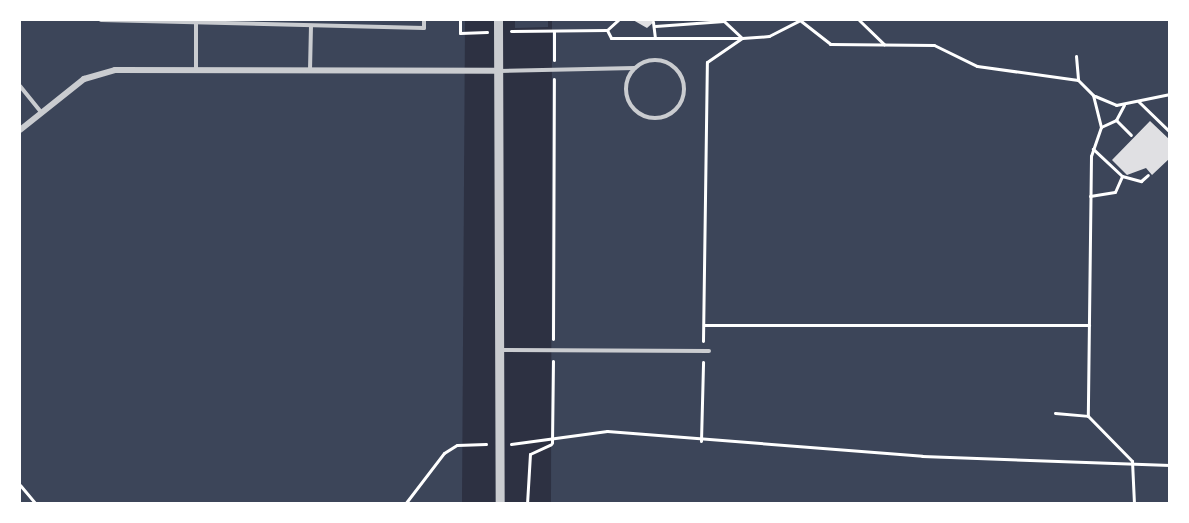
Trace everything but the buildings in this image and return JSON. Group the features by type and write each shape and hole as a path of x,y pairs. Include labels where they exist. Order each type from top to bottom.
{"street":[{"path":"498,20 500,501"},
{"path":"20,130 84,79 104,73 499,71"}],"lane":[{"path":"101,20 424,28 424,20"},
{"path":"196,24 196,71"},
{"path":"310,71 311,26"},
{"path":"499,71 635,68 662,61 677,70 683,97 672,112 645,116 630,104 626,85 635,68"},
{"path":"20,86 41,112"},
{"path":"500,350 709,351"}],"path":[{"path":"552,443 554,31 607,30 618,20"},
{"path":"607,30 611,38 742,38 769,36 801,20 830,44 934,45 977,66 1078,80 1093,95 1124,105 1170,94"},
{"path":"859,20 885,45"},
{"path":"655,38 654,24 724,21 742,38"},
{"path":"701,441 704,325 704,77 714,56 742,38"},
{"path":"1076,56 1078,80"},
{"path":"1088,416 1090,196 1093,149 1101,127 1093,95"},
{"path":"1138,101 1168,134"},
{"path":"1101,127 1116,120 1124,105"},
{"path":"1116,120 1131,135"},
{"path":"1093,149 1122,176 1142,181 1149,175"},
{"path":"1090,196 1115,192 1122,176"},
{"path":"704,325 1089,325"},
{"path":"1055,413 1088,416 1132,461 1134,502"},
{"path":"405,504 450,449 552,443 607,431 701,441 1132,461 1170,465"},
{"path":"527,504 530,454 552,443"},
{"path":"20,485 36,504"}],"shaded area":[{"path":"20,20 465,20 462,503 20,503"},
{"path":"515,20 548,20 548,27 515,28"},
{"path":"552,20 1169,20 1169,503 551,504"}]}
